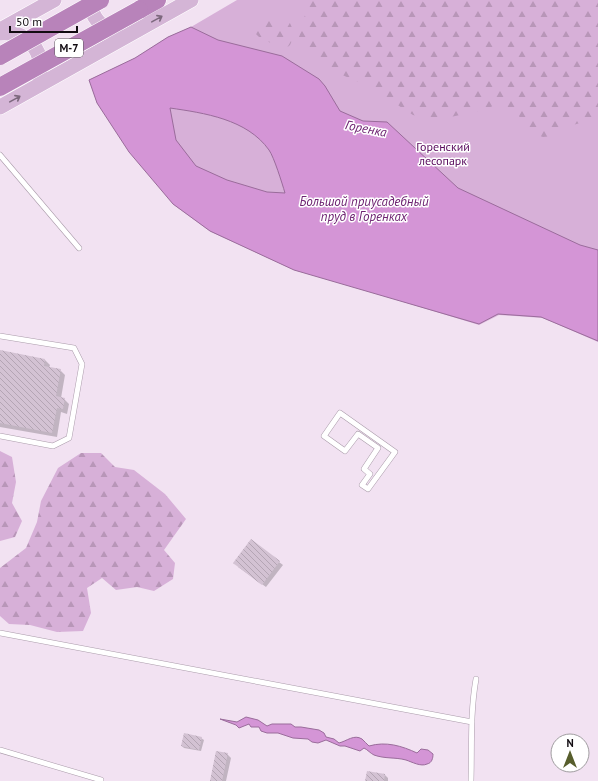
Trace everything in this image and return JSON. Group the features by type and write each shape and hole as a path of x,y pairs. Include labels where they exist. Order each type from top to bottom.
{"highway":[{"name":"М-7","path":"0,56 100,0"},
{"name":"М-7","path":"0,87 157,0"}],"main road":[{"path":"90,0 94,16 97,21 106,28 111,31 122,33 135,32"},
{"path":"0,107 191,0"},
{"path":"0,32 53,1"},
{"path":"0,32 18,34 28,40 36,48 40,59 40,71 31,90"}],"lane":[{"path":"0,155 78,248"},
{"path":"0,336 74,348 82,364 69,438 52,446 0,436"},
{"path":"340,413 395,452 368,489 362,485 370,474 364,469 378,448 358,434 345,451 324,436 340,413"},
{"path":"0,633 472,722"},
{"path":"471,781 472,722 476,679"},
{"path":"0,750 101,780"}],"green space":[{"name":"Горенский лесопарк","path":"237,0 598,0 598,342 543,318 499,315 479,325 294,270 211,232 174,205 131,152 97,103 89,80 135,58 168,37 191,27"},
{"path":"307,0 421,0 431,9 438,9 442,2 441,0 598,0 598,118 573,125 553,136 543,137 537,135 513,110 503,104 498,104 483,110 435,120 413,115 370,87 333,71 310,57 302,48 299,37 308,4"},
{"path":"271,17 285,19 291,25 293,35 291,42 288,47 284,49 260,38 254,32 255,26 263,19"},
{"path":"0,451 12,457 16,482 12,503 22,521 15,537 0,541"},
{"path":"81,453 101,453 115,467 134,470 165,494 186,519 164,550 175,563 173,579 154,591 137,587 116,590 102,578 87,588 91,613 83,631 57,632 30,625 9,624 0,616 0,568 26,548 37,522 41,501 58,468"}],"water":[{"name":"Большой приусадебный пруд в Горенках","path":"191,27 218,40 282,56 319,79 340,111 363,121 387,122 458,188 580,245 598,250 598,341 541,317 498,314 479,324 294,270 210,231 173,204 129,152 97,103 89,80 135,58 168,37","holes":["170,108 197,112 224,119 249,131 260,140 271,153 285,193 267,192 227,180 196,166 176,140"]},
{"path":"246,717 258,720 267,726 272,724 291,724 295,727 319,730 324,733 326,737 334,739 339,743 356,737 362,739 369,746 388,744 406,748 417,753 421,749 428,750 433,754 433,757 429,763 419,765 402,759 378,756 364,748 360,751 345,746 340,746 326,740 318,743 312,742 308,739 293,738 278,733 267,733 261,731 259,727 251,727 249,724 239,728 236,725 220,719 237,722"}],"building":[{"path":"0,350 45,359 44,366 61,369 56,396 65,398 63,409 57,408 52,433 0,423"},
{"path":"251,539 280,561 262,585 233,563"},
{"path":"184,733 202,737 199,750 181,746"},
{"path":"216,751 228,753 222,781 210,781"},
{"path":"367,771 385,774 384,781 365,781"}],"water label":[{"name":"Горенка","path":"366,128"}]}
